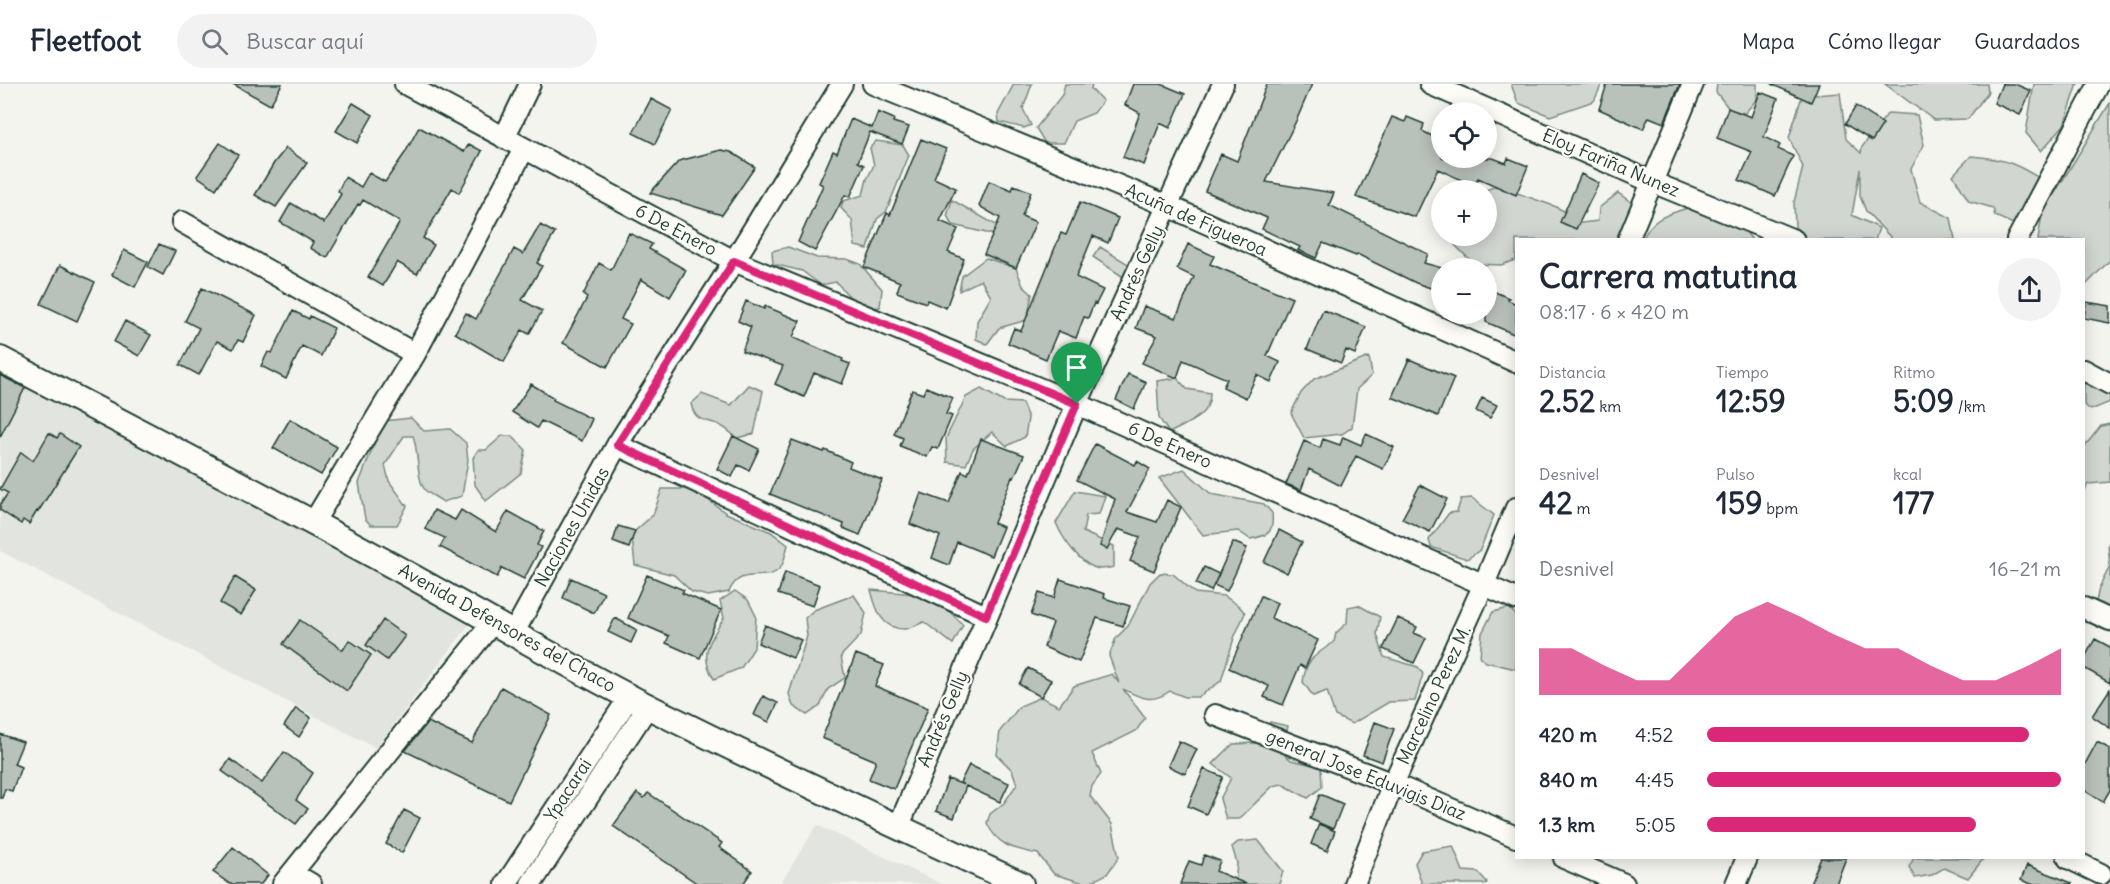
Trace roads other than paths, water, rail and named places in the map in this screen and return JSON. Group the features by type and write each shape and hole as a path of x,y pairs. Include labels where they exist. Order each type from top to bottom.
{"main road":[{"name":"Avenida Defensores del Chaco","path":"0,359 314,523 639,701 898,828 1021,884"}],"street":[{"name":"6 De Enero","path":"405,84 734,261 1077,404 1515,599"},
{"path":"504,138 530,84"},
{"name":"Naciones Unidas","path":"288,878 503,628 734,261 842,84"},
{"name":"Acuña de Figueroa","path":"873,84 1168,206 1515,362"},
{"name":"Andrés Gelly","path":"898,828 1077,404 1223,84"},
{"name":"Eloy Fariña Nunez","path":"1430,84 1652,182 1789,238"},
{"path":"1629,238 1693,84"},
{"path":"2018,238 2098,84"},
{"path":"314,523 416,354 524,149"},
{"path":"182,222 416,354"},
{"path":"2085,371 2110,384"},
{"path":"617,445 986,616"},
{"name":"Marcelino Perez M.","path":"1354,884 1393,784 1515,510"},
{"path":"2085,608 2110,620"},
{"name":"Ypacarai","path":"506,884 555,810 639,701"},
{"name":"Ypacarai","path":"531,884 572,820 639,701"},
{"name":"general Jose Eduvigis Diaz","path":"1215,715 1393,784 1515,837"},
{"path":"555,810 572,820"},
{"path":"1566,859 1624,884"},
{"path":"1736,884 1747,859"},
{"path":"2070,859 2103,872"},
{"path":"288,878 311,884"}]}
